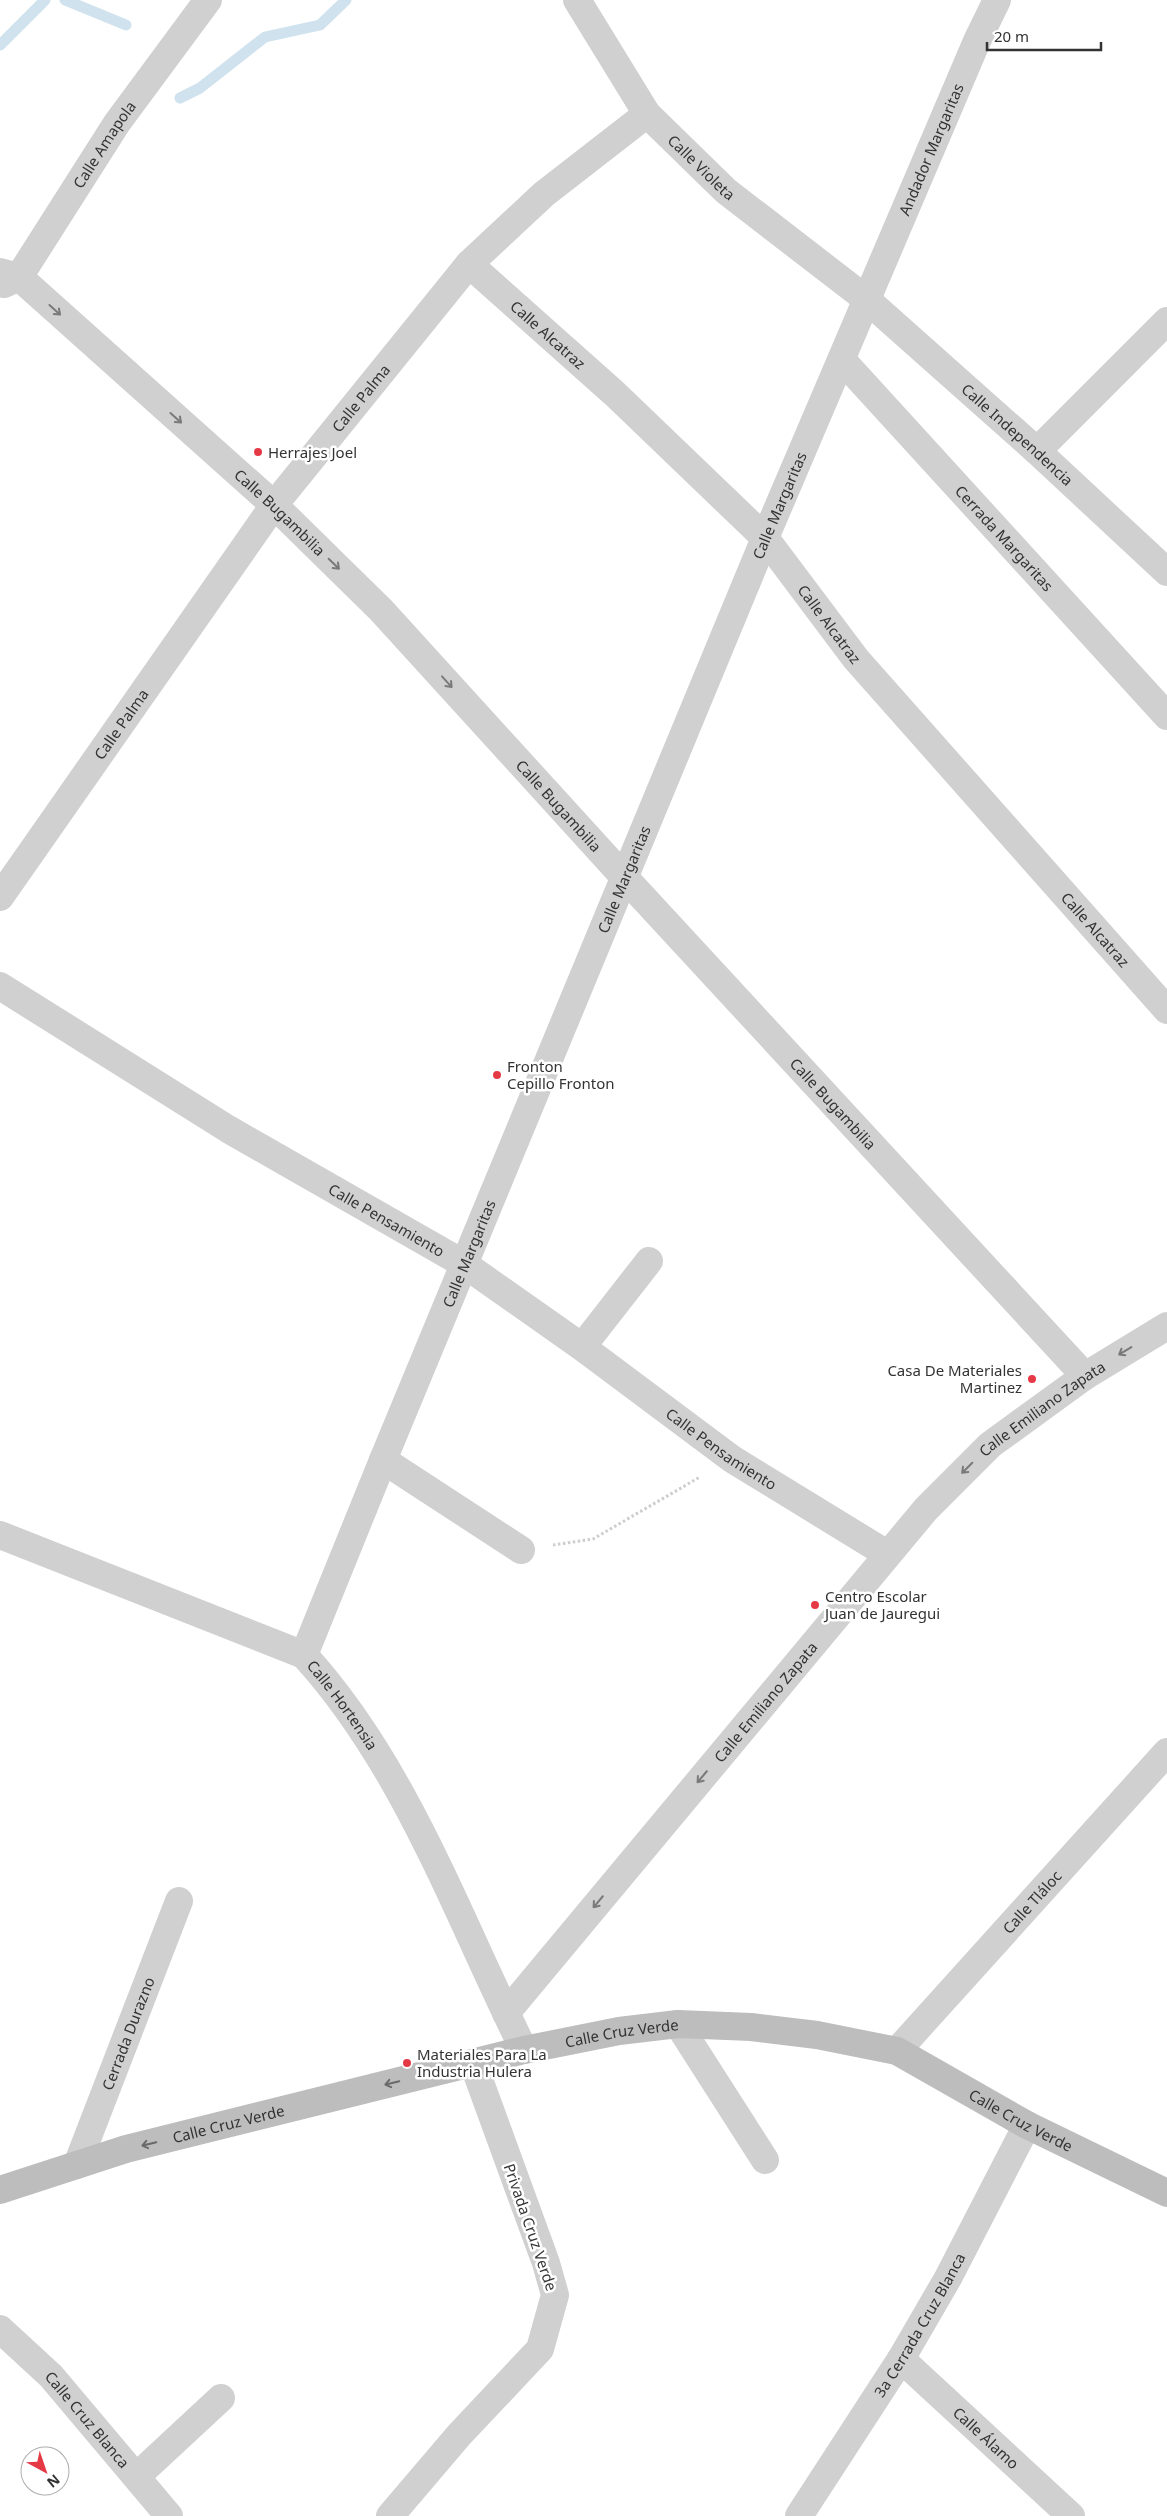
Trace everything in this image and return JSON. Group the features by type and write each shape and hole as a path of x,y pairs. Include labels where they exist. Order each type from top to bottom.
{"street":[{"name":"Calle Amapola","path":"6,278 208,0"},
{"name":"Calle Violeta","path":"577,0 647,114 726,191 866,299"},
{"name":"Andador Margaritas","path":"866,299 977,41 997,0"},
{"name":"Calle Palma","path":"0,897 274,506 469,264 544,194 647,114"},
{"name":"Calle Alcatraz","path":"469,264 615,394 765,538 856,659 1167,1010"},
{"name":"Calle Bugambilia","path":"6,278 274,506 381,610 1084,1376"},
{"name":"Calle Margaritas","path":"304,1655 464,1264 866,299"},
{"name":"Calle Independencia","path":"866,299 1037,451 1167,572"},
{"path":"1037,451 1167,321"},
{"name":"Cerrada Margaritas","path":"842,360 1167,716"},
{"name":"Calle Pensamiento","path":"0,986 228,1129 464,1264 582,1347 732,1458 887,1554"},
{"path":"582,1347 649,1261"},
{"name":"Calle Emiliano Zapata","path":"506,2013 926,1509 990,1445 1084,1376 1167,1326"},
{"path":"383,1460 521,1550"},
{"name":"Calle Hortensia","path":"0,1535 304,1655 332,1686 357,1720 396,1786 524,2050"},
{"name":"Calle Tláloc","path":"897,2051 1167,1752"},
{"name":"Cerrada Durazno","path":"77,2165 179,1902"},
{"path":"678,2024 766,2160"},
{"name":"Calle Cruz Verde","path":"0,2190 126,2149 524,2050 619,2031 678,2024 751,2027 817,2035 897,2051 1027,2125 1167,2193"},
{"name":"Privada Cruz Verde","path":"390,2516 459,2435 540,2349 555,2295 546,2263 473,2063"},
{"name":"3a Cerrada Cruz Blanca","path":"799,2516 901,2359 948,2278 1027,2125"},
{"name":"Calle Cruz Blanca","path":"0,2329 51,2376 169,2516"},
{"name":"Calle Álamo","path":"901,2359 1071,2516"},
{"path":"137,2476 221,2398"}],"path":[{"path":"521,1550 594,1539 732,1458"}],"waterway":[{"path":"0,45 45,0"},
{"path":"65,0 126,25"},
{"path":"180,98 200,88 265,37 320,25 346,0"}],"place":[{"name":"Herrajes Joel","path":"258,452"},
{"name":"Fronton Cepillo Fronton","path":"497,1075"},
{"name":"Casa De Materiales Martinez","path":"1032,1379"},
{"name":"Centro Escolar Juan de Jauregui","path":"815,1605"},
{"name":"Materiales Para La Industria Hulera","path":"407,2063"}]}
